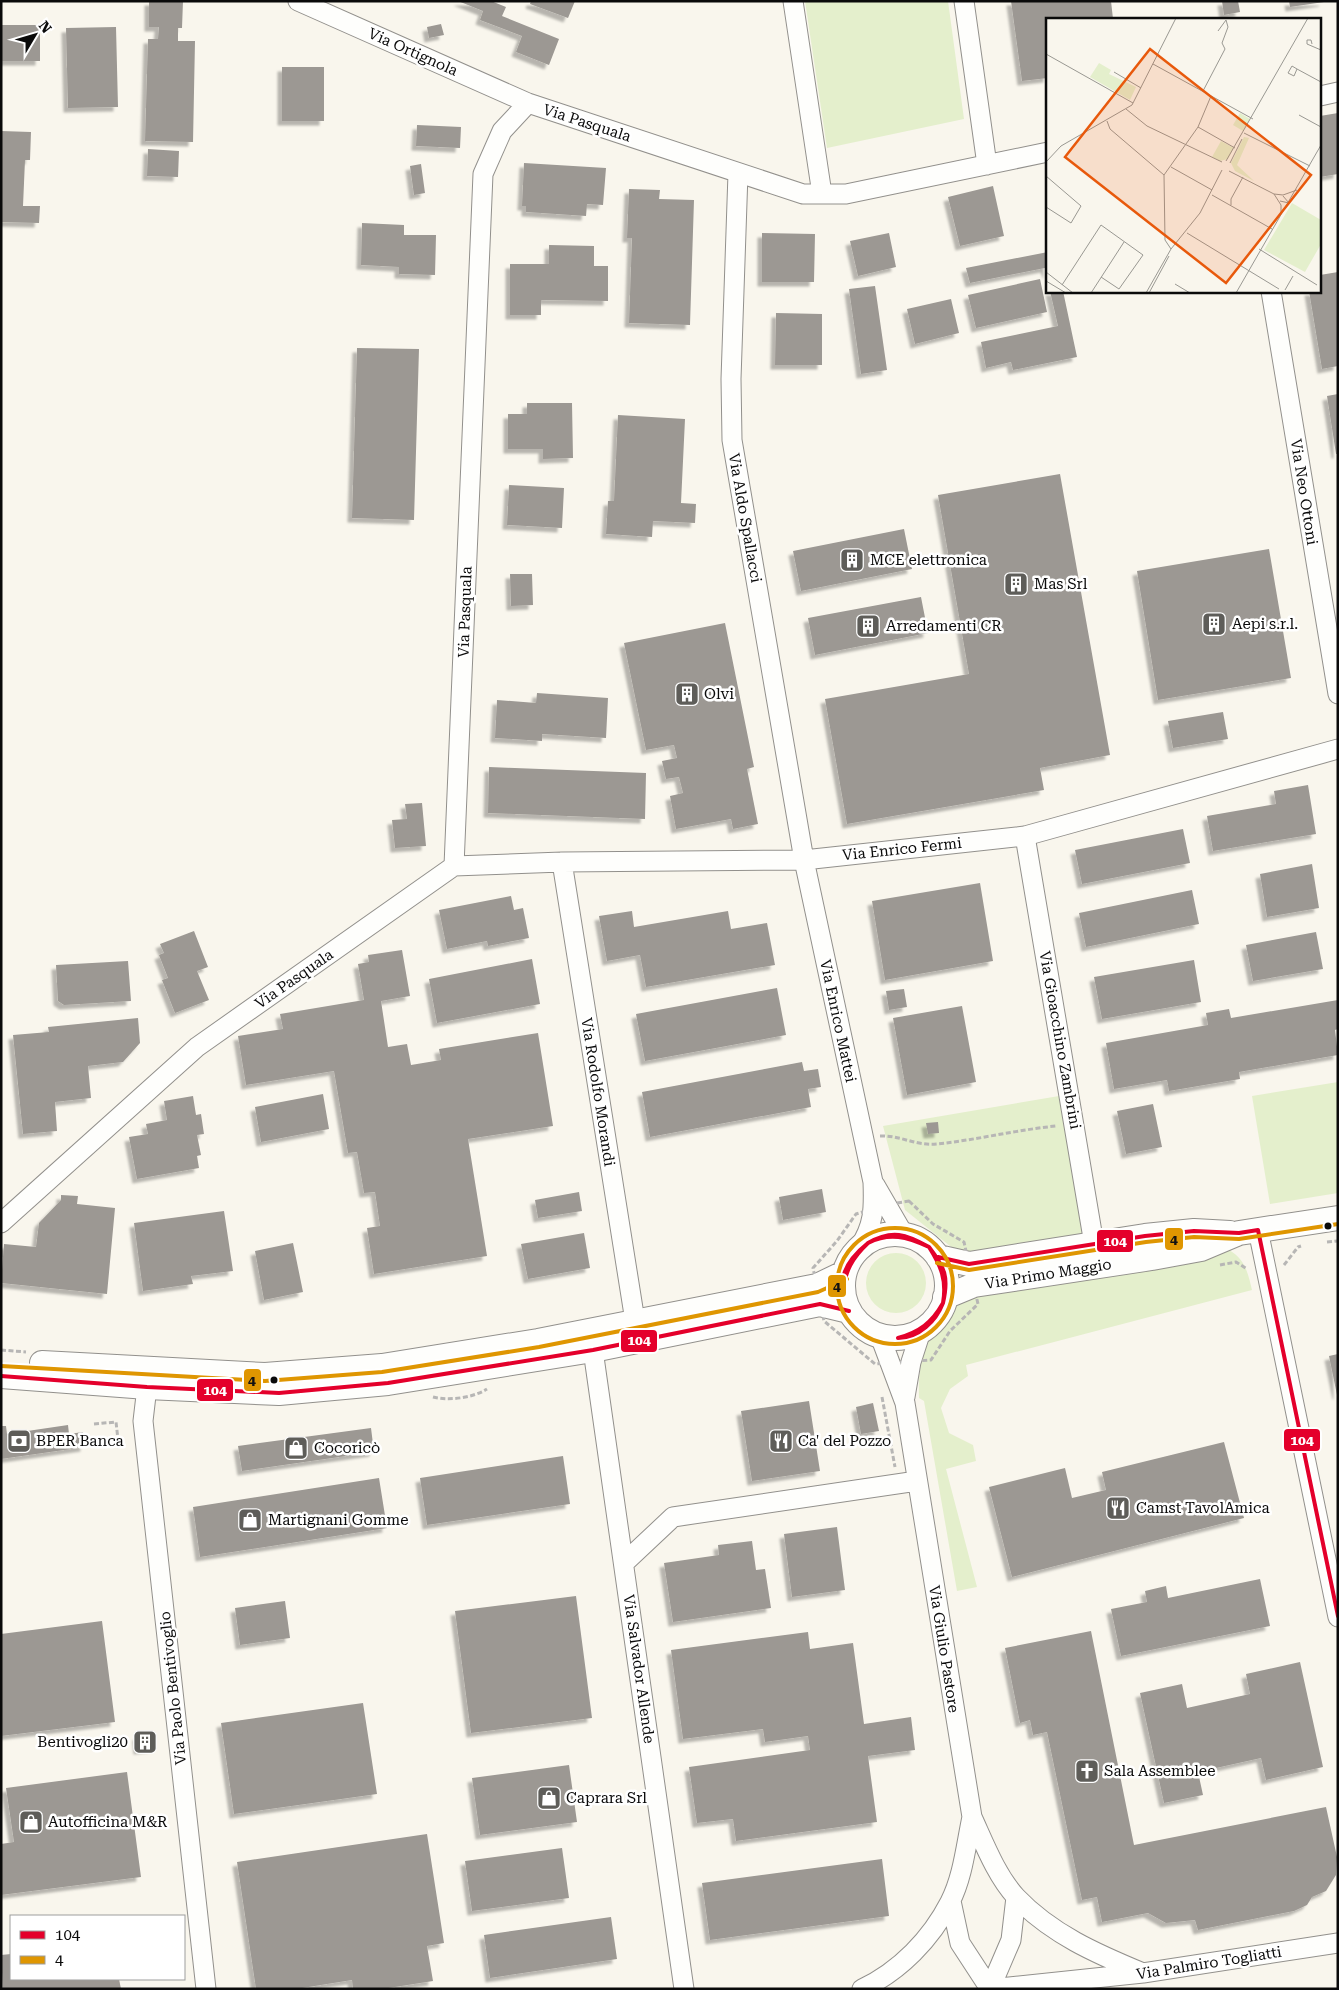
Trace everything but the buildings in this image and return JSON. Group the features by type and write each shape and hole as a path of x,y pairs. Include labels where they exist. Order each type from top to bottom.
{"street":[{"name":"Via Ortignola","path":"298,1 528,103"},
{"path":"793,1 822,194"},
{"path":"964,1 987,165"},
{"path":"1322,96 1338,92"},
{"name":"Via Pasquala","path":"1,1223 197,1047 454,866 483,174 502,131 528,103 803,194 846,194 1046,152"},
{"name":"Via Aldo Spallacci","path":"738,173 731,378 732,440 804,860"},
{"name":"Via Neo Ottoni","path":"1271,292 1335,657 1338,694"},
{"name":"Via Enrico Fermi","path":"454,866 562,862 804,860 1025,836 1338,749"},
{"name":"Via Gioacchino Zambrini","path":"1025,836 1094,1244"},
{"name":"Via Enrico Mattei","path":"804,860 879,1207 904,1235"},
{"name":"Via Rodolfo Morandi","path":"562,862 635,1321"},
{"path":"1,1376 147,1387 289,1392 388,1383 593,1350 819,1295 844,1273 850,1260 869,1232 879,1207"},
{"name":"Via Primo Maggio","path":"904,1235 917,1239 938,1257 972,1275 1191,1250 1249,1232 1338,1218"},
{"name":"Via Primo Maggio","path":"945,1297 972,1275 1094,1244 1194,1231 1249,1232"},
{"path":"1249,1232 1267,1269 1338,1617"},
{"path":"859,1248 872,1239 887,1235 904,1235"},
{"path":"844,1273 844,1299 849,1311 862,1326 880,1336 894,1338 908,1336 921,1331 932,1322 940,1311 947,1283 938,1257"},
{"path":"1,1360 289,1374 382,1366 538,1341 635,1321 819,1295 849,1311"},
{"name":"Via Giulio Pastore","path":"921,1331 911,1362 905,1403 972,1817 995,1866 1016,1897 1065,1937 1092,1952 1143,1973"},
{"name":"Via Giulio Pastore","path":"880,1336 881,1367 905,1403"},
{"name":"Via Salvador Allende","path":"593,1350 684,1989"},
{"name":"Via Paolo Bentivoglio","path":"147,1387 143,1421 206,1989"},
{"path":"624,1562 673,1517 917,1481"},
{"name":"Via Giulio Pastore","path":"862,1989 896,1969 929,1935 951,1901 962,1869 972,1817"},
{"path":"990,1989 1011,1940 1016,1897"},
{"path":"951,1901 960,1943 990,1989"},
{"name":"Via Palmiro Togliatti","path":"990,1989 1143,1973 1338,1943"}],"path":[{"path":"863,1137 892,1135 914,1144 936,1144 1074,1124"},
{"path":"909,1202 933,1224 964,1242 978,1304 950,1331 931,1360 881,1367 824,1321 813,1268 837,1241 856,1214 879,1207 909,1202"},
{"path":"1322,1243 1338,1241"},
{"path":"1267,1269 1284,1266 1298,1247 1306,1246"},
{"path":"880,1390 898,1484"},
{"path":"94,1424 116,1422 119,1448"}],"green space":[{"path":"805,1 948,1 964,119 827,148"},
{"path":"1338,1082 1338,1193 1270,1204 1252,1096"},
{"path":"1059,1096 1084,1235 965,1258 905,1210 883,1126"},
{"path":"1229,1250 1242,1262 1252,1290 966,1365 968,1376 950,1389 941,1408 949,1433 973,1445 976,1461 946,1469 977,1587 957,1591 924,1401 919,1398 919,1382 924,1353 937,1327 946,1316 970,1296"},
{"path":"896,1253 913,1258 921,1266 926,1283 921,1300 913,1308 896,1313 879,1308 871,1300 866,1283 871,1266 879,1258"}],"transit line":[{"name":"4","path":"937,1263 969,1270 1146,1242 1194,1237 1239,1239 1338,1224"},
{"name":"4","path":"895,1228 917,1233 936,1245 948,1264 953,1286 948,1308 936,1327 917,1339 895,1344 873,1339 854,1327 842,1308 837,1286 842,1264 854,1245 873,1233 895,1228"},
{"name":"104","path":"938,1257 969,1264 1145,1236 1194,1231 1239,1233 1258,1230 1338,1616"},
{"name":"104","path":"868,1243 884,1236 899,1235 906,1236 929,1247"},
{"name":"104","path":"868,1243 884,1238 899,1237 929,1247"},
{"name":"104","path":"843,1292 843,1278 848,1264 868,1243"},
{"name":"104","path":"843,1292 850,1265 868,1243"},
{"name":"104","path":"929,1247 939,1261 944,1273 946,1286 943,1303"},
{"name":"104","path":"929,1247 942,1274 944,1287 943,1303"},
{"name":"4","path":"1,1366 265,1381 382,1372 539,1347 818,1292 847,1279"},
{"name":"104","path":"898,1338 920,1332 936,1316 943,1303"},
{"name":"104","path":"898,1338 919,1330 934,1316 943,1303"},
{"name":"104","path":"1,1376 147,1387 279,1393 388,1383 593,1350 820,1304 849,1311"}],"place":[{"name":"MCE elettronica","path":"852,560"},
{"name":"Mas Srl","path":"1016,584"},
{"name":"Aepi s.r.l.","path":"1214,624"},
{"name":"Arredamenti CR","path":"868,626"},
{"name":"Olvi","path":"687,694"},
{"name":"BPER Banca","path":"19,1441"},
{"name":"Ca' del Pozzo","path":"781,1441"},
{"name":"Cocoricò","path":"296,1448"},
{"name":"Camst TavolAmica","path":"1118,1508"},
{"name":"Martignani Gomme","path":"250,1520"},
{"name":"Bentivogli20","path":"145,1742"},
{"name":"Sala Assemblee","path":"1087,1771"},
{"name":"Caprara Srl","path":"549,1798"},
{"name":"Autofficina M&R","path":"31,1822"}]}
